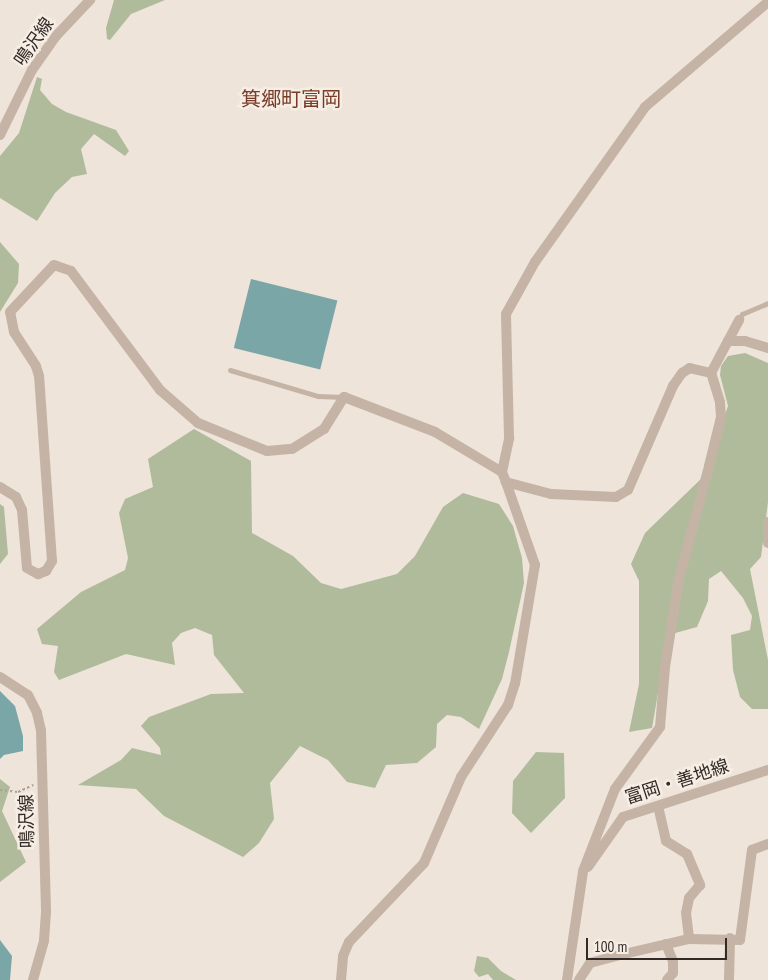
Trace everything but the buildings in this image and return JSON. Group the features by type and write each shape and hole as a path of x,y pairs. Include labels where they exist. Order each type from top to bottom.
{"street":[{"name":"鳴沢線","path":"0,135 32,70 56,36 90,0"},
{"path":"341,980 342,956 350,942 424,863 461,778 508,705 515,684 535,565 504,477 509,438 506,314 535,262 644,108 768,2"},
{"path":"0,487 7,489 16,497 22,510 27,568 38,574 46,571 52,561 38,376 36,366 14,332 10,312 48,268 54,264 71,271 160,390 198,423 267,451 292,449 324,429 344,397 436,432 526,490 580,498 606,498 623,494 628,490 673,386 682,373 690,368 712,373"},
{"path":"584,871 614,789 660,727 665,667 679,579 721,417 720,402 712,373 739,320"},
{"path":"728,342 745,341 768,348"},
{"path":"768,522 768,543"},
{"name":"鳴沢線","path":"0,677 28,695 37,713 41,732 46,912 44,941 33,980"},
{"name":"富岡・善地線","path":"567,980 584,871 623,817 768,770"},
{"path":"658,806 666,841 687,854 700,884 688,898 686,913 689,939"},
{"path":"579,980 590,963 666,944 689,939 730,938 740,940 752,850 768,844"},
{"path":"729,980 730,938"},
{"path":"666,944 673,961 673,973 667,980"}],"lane":[{"path":"739,320 742,314 768,304"},
{"path":"230,370 318,396 344,397"}],"path":[{"path":"0,790 18,792 37,783"}],"green space":[{"path":"114,0 165,0 131,14 110,40 107,39 106,28"},
{"path":"37,77 42,79 40,90 52,104 66,112 116,130 129,151 125,156 94,134 81,149 87,174 72,177 55,193 37,221 0,198 0,156 19,133"},
{"path":"0,242 19,264 18,283 0,312"},
{"path":"745,353 768,363 768,502 761,557 750,569 768,660 768,709 752,709 740,697 733,670 731,635 750,630 752,616 743,598 721,571 709,579 708,601 697,627 668,635 652,728 629,732 639,684 639,581 631,564 645,533 702,478 728,406 720,375 721,366 728,356"},
{"path":"194,429 251,461 252,533 293,556 321,583 341,589 397,574 415,556 443,507 463,493 499,504 513,526 522,558 524,583 509,652 502,679 479,729 461,717 447,715 437,724 436,747 417,763 386,765 375,788 347,782 328,760 300,746 270,783 274,819 259,843 243,857 164,816 136,789 78,785 121,760 132,748 161,755 160,748 141,726 149,717 211,694 244,693 214,655 212,635 195,628 181,633 172,643 175,665 126,654 59,680 54,672 58,646 42,644 37,629 81,592 125,570 128,558 119,513 125,499 153,487 148,459"},
{"path":"0,504 4,507 8,554 0,564"},
{"path":"536,752 564,753 565,798 531,833 512,813 513,781"},
{"path":"0,779 10,787 2,811 26,862 0,882"},
{"path":"477,956 488,958 501,971 516,980 493,980 488,974 479,977 474,971"}],"water":[{"path":"251,279 337,301 320,369 234,348"},
{"path":"0,691 15,706 23,736 23,751 4,755 0,759"},
{"path":"0,940 12,956 10,980 0,980"}],"district":[{"name":"箕郷町富岡","path":"291,99"}]}
